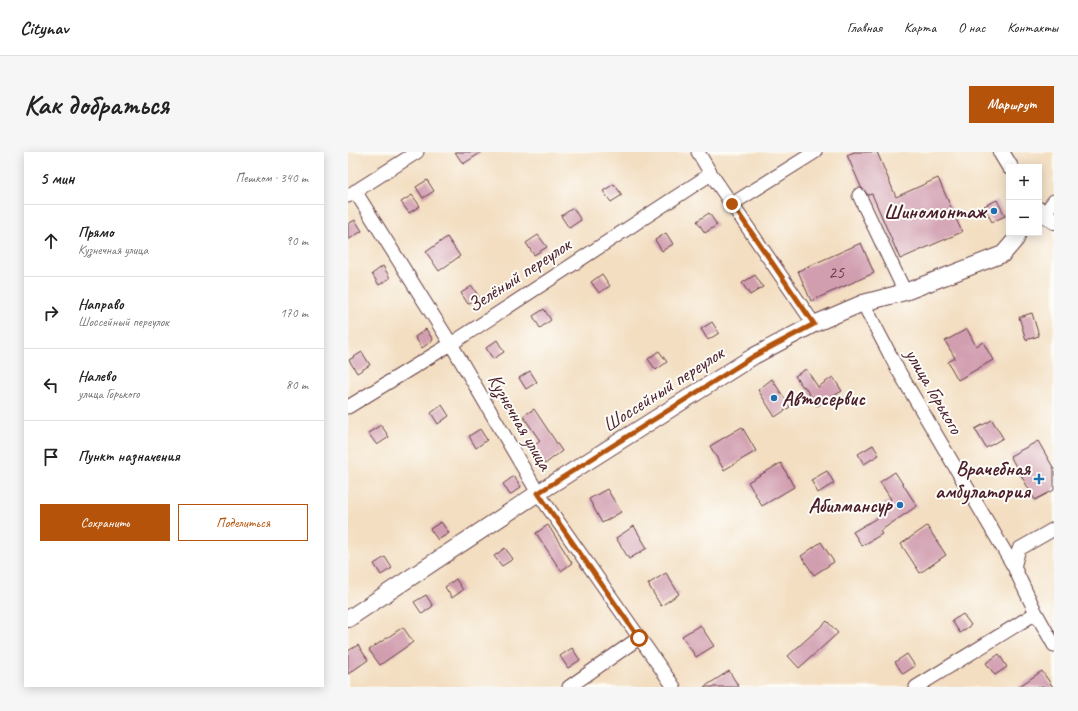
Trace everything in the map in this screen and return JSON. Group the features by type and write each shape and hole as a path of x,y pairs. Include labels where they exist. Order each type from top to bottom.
{"main road":[{"path":"1002,152 1008,164"},
{"name":"Шоссейный переулок","path":"348,619 538,493 754,356 814,324 863,303 905,292 1003,254 1017,236"}],"street":[{"path":"351,193 417,152"},
{"path":"698,152 710,174 814,324"},
{"path":"732,204 816,152"},
{"name":"Зелёный переулок","path":"348,407 452,344 710,174"},
{"name":"Кузнечная улица","path":"351,193 452,344 538,493 674,687"},
{"path":"859,195 905,292"},
{"path":"1046,215 1054,201"},
{"name":"улица Горького","path":"863,303 898,370 1014,567 1036,613 1054,645"},
{"path":"1014,567 1019,549 1054,530"},
{"path":"916,687 1036,613"},
{"path":"569,687 639,638"}],"building":[{"path":"455,152 482,152 463,164"},
{"path":"854,152 877,152 896,197 938,178 962,232 900,259 872,194 868,195 861,187 847,155"},
{"path":"427,180 434,191 423,198 416,187"},
{"path":"614,184 622,195 611,202 603,191"},
{"path":"412,195 420,206 409,213 401,202"},
{"name":"Шиномонтаж","path":"997,200 1005,216 992,222 984,206"},
{"path":"573,208 581,220 569,228 561,216"},
{"path":"709,213 717,225 705,233 697,221"},
{"path":"355,220 362,231 348,240 348,224"},
{"path":"666,233 673,244 662,251 655,240"},
{"path":"538,235 547,247 534,255 526,243"},
{"path":"447,237 460,256 439,271 426,252"},
{"path":"861,243 874,273 811,301 798,271"},
{"path":"383,266 390,278 379,285 372,274"},
{"path":"602,274 610,286 599,293 591,282"},
{"path":"755,275 763,287 750,295 742,283"},
{"path":"472,286 479,297 468,304 461,293"},
{"path":"544,309 551,320 540,328 533,316"},
{"path":"1032,313 1039,336 1026,340 1019,317"},
{"path":"712,322 719,333 708,340 701,329"},
{"path":"426,329 433,340 422,348 415,337"},
{"path":"967,329 976,346 983,342 993,360 958,380 948,362 955,358 945,341"},
{"path":"497,340 504,352 493,359 486,348"},
{"path":"659,351 667,362 656,370 648,359"},
{"path":"362,352 370,365 357,373 349,360"},
{"path":"806,369 818,387 833,377 842,391 817,406 804,386 803,387 795,376"},
{"path":"530,371 537,382 526,389 519,378"},
{"name":"Автосервис","path":"772,379 790,407 775,417 758,390"},
{"path":"442,405 449,416 438,424 431,413"},
{"path":"534,409 562,451 545,464 533,447 540,441 523,416"},
{"path":"992,420 1003,438 986,448 975,429"},
{"path":"381,425 389,437 377,445 368,433"},
{"path":"742,427 756,451 724,470 710,446"},
{"path":"480,429 487,440 476,448 469,436"},
{"name":"Врачебная амбулатория","path":"1038,441 1054,469 1054,490 1035,500 1010,456"},
{"path":"873,445 879,455 864,464 858,454"},
{"path":"781,463 794,487 762,506 748,482"},
{"path":"827,471 834,483 818,493 811,480"},
{"path":"895,472 917,506 880,531 882,534 862,546 853,532 887,512 883,504 891,499 880,482"},
{"path":"514,476 521,487 510,495 503,484"},
{"path":"607,489 621,512 602,523 589,499"},
{"path":"441,522 449,533 438,540 430,529"},
{"path":"548,525 572,563 561,571 536,533"},
{"path":"634,526 647,548 629,559 616,538"},
{"path":"927,526 946,555 920,573 901,544"},
{"path":"821,542 834,562 814,575 801,556"},
{"path":"505,548 513,559 502,566 494,556"},
{"path":"385,557 392,568 381,575 374,564"},
{"path":"666,573 679,594 661,606 648,584"},
{"path":"456,579 463,590 452,598 445,587"},
{"path":"426,595 433,606 422,614 414,602"},
{"path":"963,614 971,625 960,633 952,621"},
{"path":"827,621 838,633 799,668 788,656"},
{"path":"700,625 714,646 696,657 682,636"},
{"path":"403,627 413,642 380,665 369,650"},
{"path":"358,645 368,660 348,674 348,651"},
{"path":"572,648 580,660 568,668 560,656"},
{"path":"907,654 915,666 903,674 895,662"},
{"path":"999,654 1007,667 995,675 986,663"},
{"path":"729,671 739,687 704,687"},
{"path":"1042,671 1053,687 1018,687"}],"place":[{"name":"Шиномонтаж","path":"994,211"},
{"name":"Автосервис","path":"774,398"},
{"name":"Врачебная амбулатория","path":"1039,479"},
{"name":"Абилмансур","path":"900,505"}],"route":[{"path":"639,638 538,493 754,356 814,324 732,204"}]}
